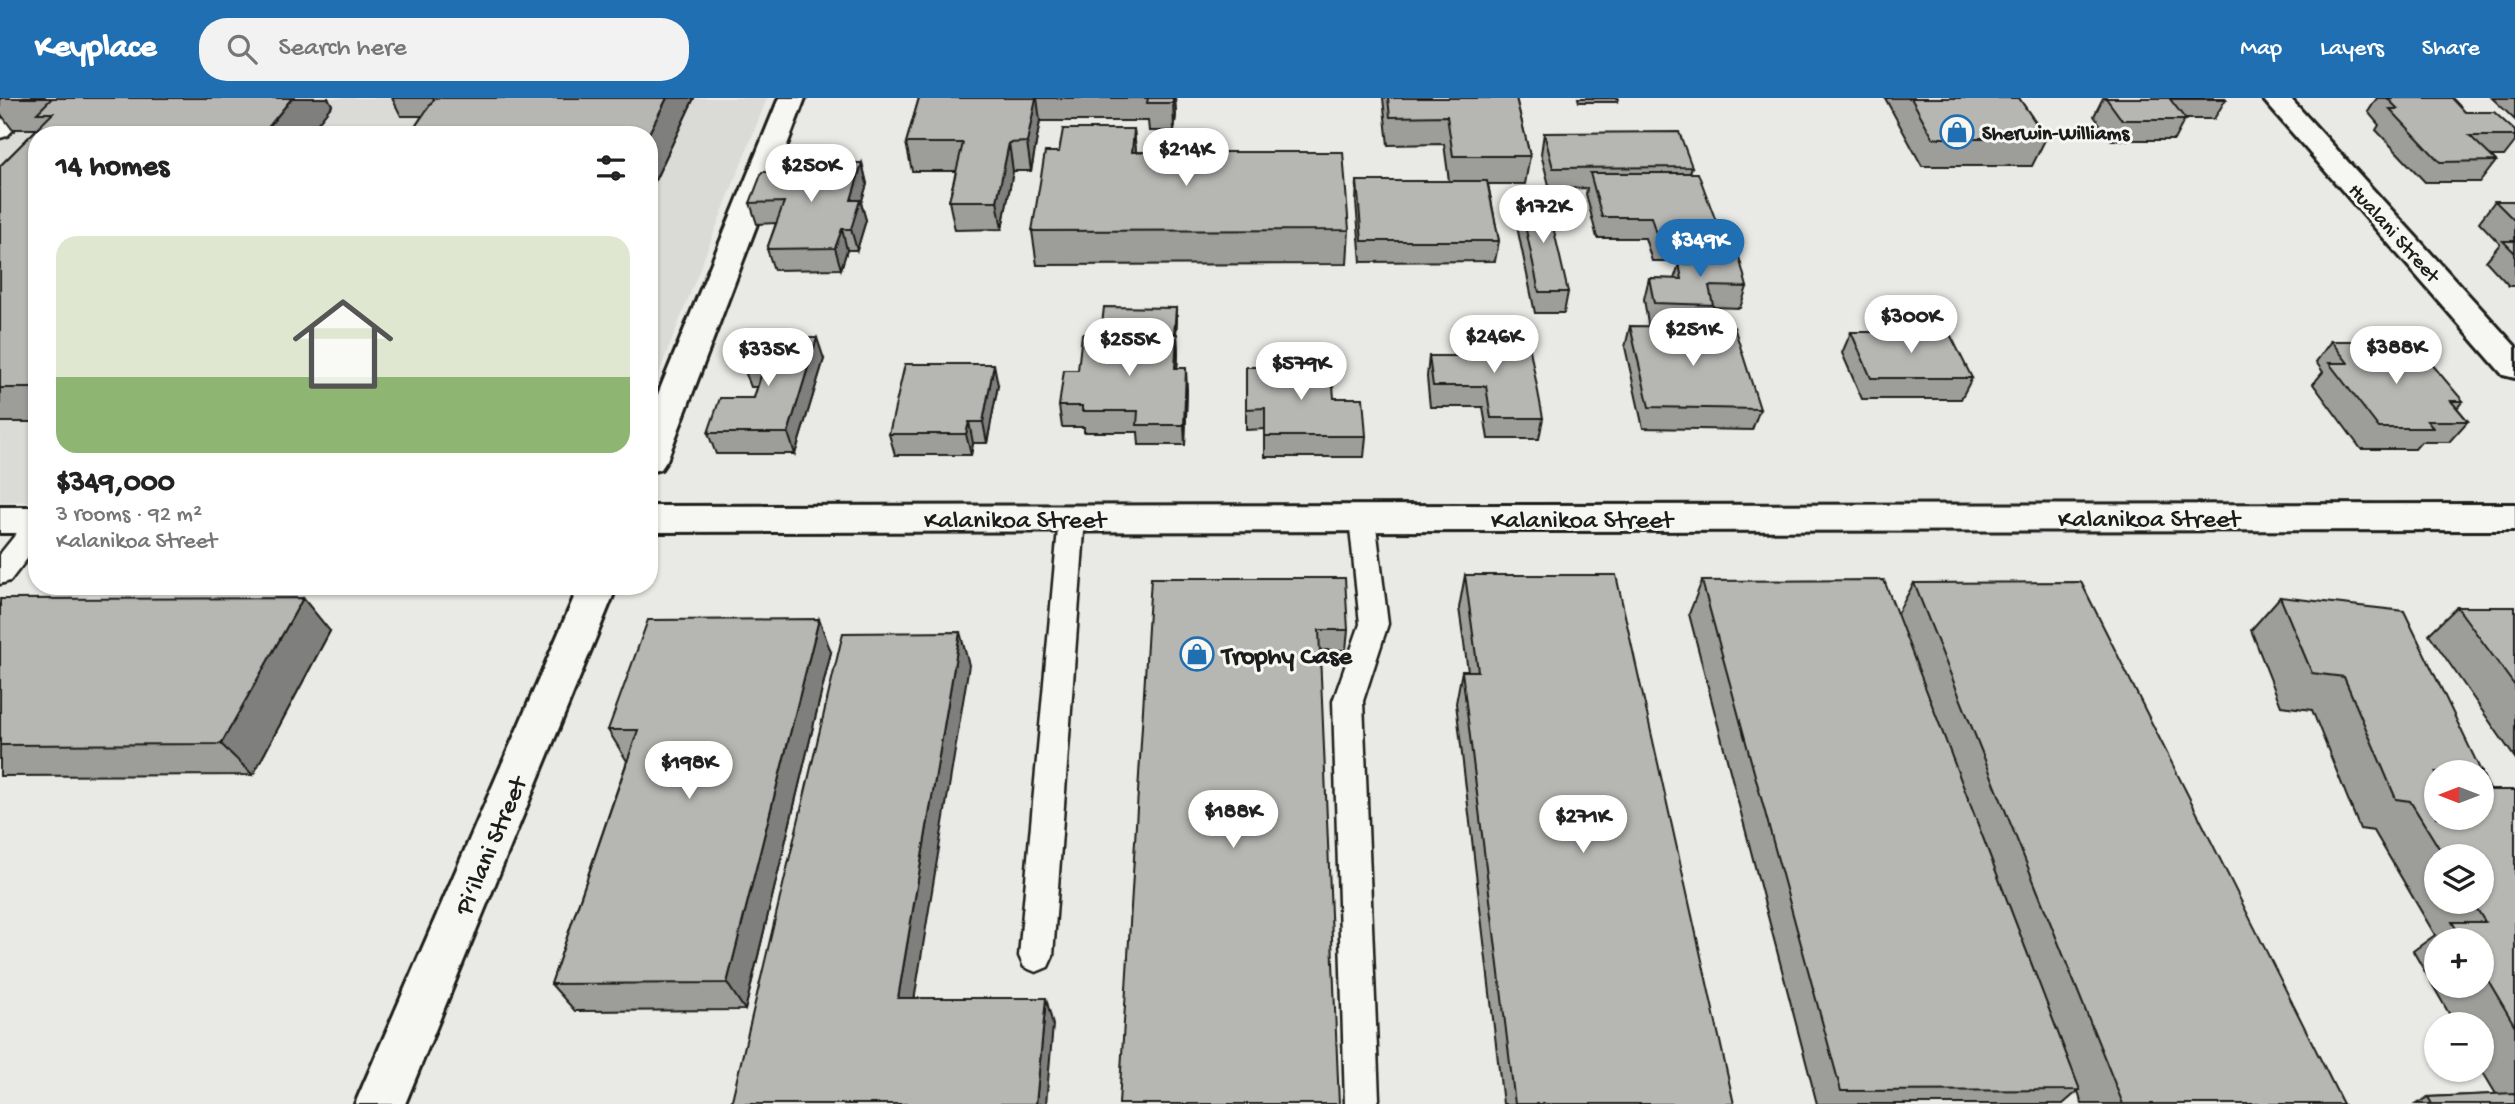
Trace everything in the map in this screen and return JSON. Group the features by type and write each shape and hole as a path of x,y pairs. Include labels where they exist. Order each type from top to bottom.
{"street":[{"path":"658,437 792,98"},
{"name":"Hualani Street","path":"2275,98 2515,367"},
{"name":"Kalanikoa Street","path":"658,519 2515,517"},
{"path":"0,520 28,520"},
{"name":"Pi‘ilani Street","path":"380,1104 594,595"}],"lane":[{"path":"0,132 34,98"},
{"path":"1037,956 1072,518"},
{"path":"1361,1100 1348,701 1374,625 1362,518"},
{"path":"0,574 28,538"}],"shaded area":[{"path":"0,98 767,98 658,375 658,126 28,126 28,501 0,502"}],"building":[{"path":"52,98 292,98 269,126 40,126 53,113 37,113"},
{"path":"435,98 667,98 653,126 416,126"},
{"path":"919,98 1036,98 1027,142 1009,143 997,201 949,201 963,143 906,143"},
{"path":"1148,98 1173,98 1173,103 1147,103"},
{"path":"1388,98 1516,98 1530,156 1453,156 1447,116 1390,117"},
{"path":"1911,98 2019,98 2046,138 1933,138"},
{"path":"2106,98 2226,99 2170,99 2186,120 2122,120"},
{"path":"2387,98 2452,98 2465,112 2494,112 2515,131 2515,136 2470,136 2496,161 2440,162 2390,109 2398,109"},
{"path":"1063,129 1134,129 1132,152 1343,152 1349,230 1032,231 1045,152 1059,152"},
{"path":"1679,132 1692,167 1553,168 1544,133"},
{"path":"28,138 28,388 0,388 0,166"},
{"path":"798,163 862,163 851,200 860,200 851,229 842,229 835,248 767,249 784,202 750,203 762,172 795,172"},
{"path":"1590,173 1698,173 1723,240 1658,240 1651,217 1602,217"},
{"path":"1357,181 1487,181 1499,241 1362,241"},
{"path":"1519,196 1546,196 1568,292 1539,292"},
{"path":"2495,201 2515,201 2515,221"},
{"path":"2503,241 2515,241 2515,253"},
{"path":"1688,251 1738,253 1747,287 1709,286 1713,305 1654,303 1649,278 1682,279 1679,264 1692,264"},
{"path":"1104,307 1176,308 1174,334 1101,334"},
{"path":"1630,326 1734,327 1760,409 1649,407"},
{"path":"1851,332 1949,332 1972,378 1871,378"},
{"path":"1082,334 1177,334 1175,368 1186,368 1184,425 1137,425 1138,411 1082,411 1082,406 1059,406 1064,370 1078,370"},
{"path":"753,338 817,338 788,433 708,433 720,398 754,398 764,366 743,366"},
{"path":"1460,339 1528,339 1543,418 1491,418 1486,386 1433,386 1429,356 1462,356"},
{"path":"2331,341 2391,341 2410,363 2431,363 2463,401 2451,401 2468,421 2427,421 2433,428 2379,428 2329,363 2348,363"},
{"path":"1318,360 1319,386 1333,386 1334,398 1363,398 1366,436 1265,436 1265,408 1246,409 1246,367 1264,367 1264,361"},
{"path":"905,364 994,364 983,422 969,422 966,434 889,434"},
{"path":"1465,575 1616,575 1734,1104 1515,1104 1462,671 1478,671"},
{"path":"1151,578 1345,578 1348,630 1319,630 1339,1104 1119,1104"},
{"path":"1884,580 2080,1090 1841,1091 1702,581"},
{"path":"2081,582 2343,1104 2123,1104 1914,583"},
{"path":"2280,597 2404,611 2475,760 2424,760 2424,824 2410,801 2396,799 2344,677 2312,673"},
{"path":"303,598 221,744 0,745 0,599"},
{"path":"2457,607 2515,607 2515,686"},
{"path":"819,619 727,983 551,984 638,730 608,730 648,620"},
{"path":"960,632 898,998 1046,998 1036,1104 731,1104 843,633"},
{"path":"2494,790 2515,790 2515,1026 2494,990 2494,928 2456,928 2452,922 2485,922 2480,914 2494,914 2494,844 2437,844 2428,830 2494,830"},
{"path":"2514,1093 2515,1104 2432,1104 2428,1097"}],"place":[{"name":"Sherwin-Williams","path":"1957,132"},
{"name":"Trophy Case","path":"1197,654"}]}
